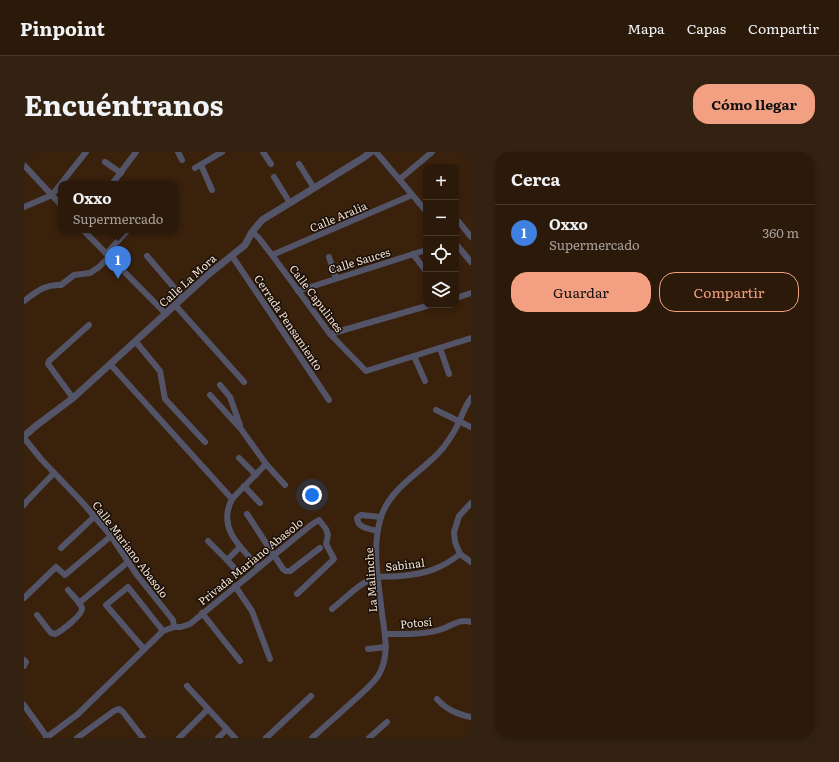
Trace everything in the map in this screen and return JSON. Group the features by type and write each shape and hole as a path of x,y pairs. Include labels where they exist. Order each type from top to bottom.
{"street":[{"path":"63,181 86,152"},
{"path":"114,181 136,152"},
{"path":"178,152 182,160"},
{"path":"212,190 198,167 222,152"},
{"path":"263,152 271,164"},
{"name":"Calle La Mora","path":"24,437 37,425 73,398 136,342 174,305 245,245 252,232 262,220 370,152"},
{"path":"376,152 423,208"},
{"path":"400,180 432,152"},
{"path":"105,162 121,173"},
{"path":"299,164 314,188"},
{"path":"24,165 58,202"},
{"path":"274,177 290,203"},
{"path":"24,207 52,195 58,187"},
{"name":"Calle Aralia","path":"272,254 412,195"},
{"path":"459,222 470,234"},
{"name":"Calle Capulines","path":"252,232 272,254 330,334 362,369 366,372 414,356"},
{"path":"86,233 166,314"},
{"path":"24,301 43,287 61,285 74,276 90,273 98,267 126,233"},
{"path":"459,248 471,262"},
{"name":"Calle Sauces","path":"298,291 423,251"},
{"path":"413,254 423,267"},
{"path":"147,256 183,298"},
{"name":"Cerrada Pensamiento","path":"232,256 329,400"},
{"path":"328,256 336,278"},
{"path":"459,297 471,293"},
{"path":"174,305 244,382"},
{"path":"330,334 423,307"},
{"path":"73,398 48,364 49,361 89,325"},
{"path":"425,381 414,356 471,338"},
{"path":"136,342 160,372 165,399 205,442"},
{"path":"440,348 449,374"},
{"path":"110,364 232,498"},
{"path":"220,386 230,397 241,429"},
{"path":"210,395 241,429 266,464 285,485"},
{"name":"La Malinche","path":"312,738 369,687 378,677 383,668 386,647 378,577 377,548 381,517 395,493 442,448 459,422 465,406 471,398"},
{"path":"436,410 471,427"},
{"name":"Calle Mariano Abasolo","path":"24,437 54,473 82,502 111,536 128,562 173,623"},
{"path":"239,458 256,475"},
{"path":"259,567 240,547 229,530 227,518 228,506 232,498 266,464"},
{"path":"24,505 54,473"},
{"path":"244,486 260,503"},
{"path":"471,503 459,516 454,532 455,542 460,554 471,562"},
{"path":"247,514 273,555 286,571 290,571 320,548"},
{"path":"378,531 359,525 357,518 361,515 381,517"},
{"path":"61,548 94,517"},
{"name":"Privada Mariano Abasolo","path":"163,631 173,623 181,627 190,624 273,555 317,520 319,520 326,529 328,535 326,544 334,559 297,594"},
{"path":"24,598 56,567 65,575 111,536"},
{"path":"208,541 237,570"},
{"path":"227,560 240,547"},
{"name":"Sabinal","path":"332,609 357,588 378,577 424,574 441,567 460,554"},
{"path":"79,603 128,562"},
{"path":"235,586 252,611 270,660"},
{"path":"24,705 47,738 78,714 144,650 163,631 128,587 106,606 144,650"},
{"path":"36,615 51,633 54,634 59,632 82,612 79,603 68,590"},
{"path":"202,613 240,661"},
{"name":"Potosí","path":"385,634 417,634 440,630 461,621 467,620 471,622"},
{"path":"368,649 386,647"},
{"path":"24,660 26,662 24,666"},
{"path":"187,686 235,738"},
{"path":"266,738 311,696"},
{"path":"437,700 450,711 471,717"},
{"path":"77,738 114,710 119,709 143,738"},
{"path":"179,738 208,709"},
{"path":"369,738 387,722"},
{"path":"218,738 227,729"}],"place":[{"name":"Oxxo","path":"118,279"}]}
